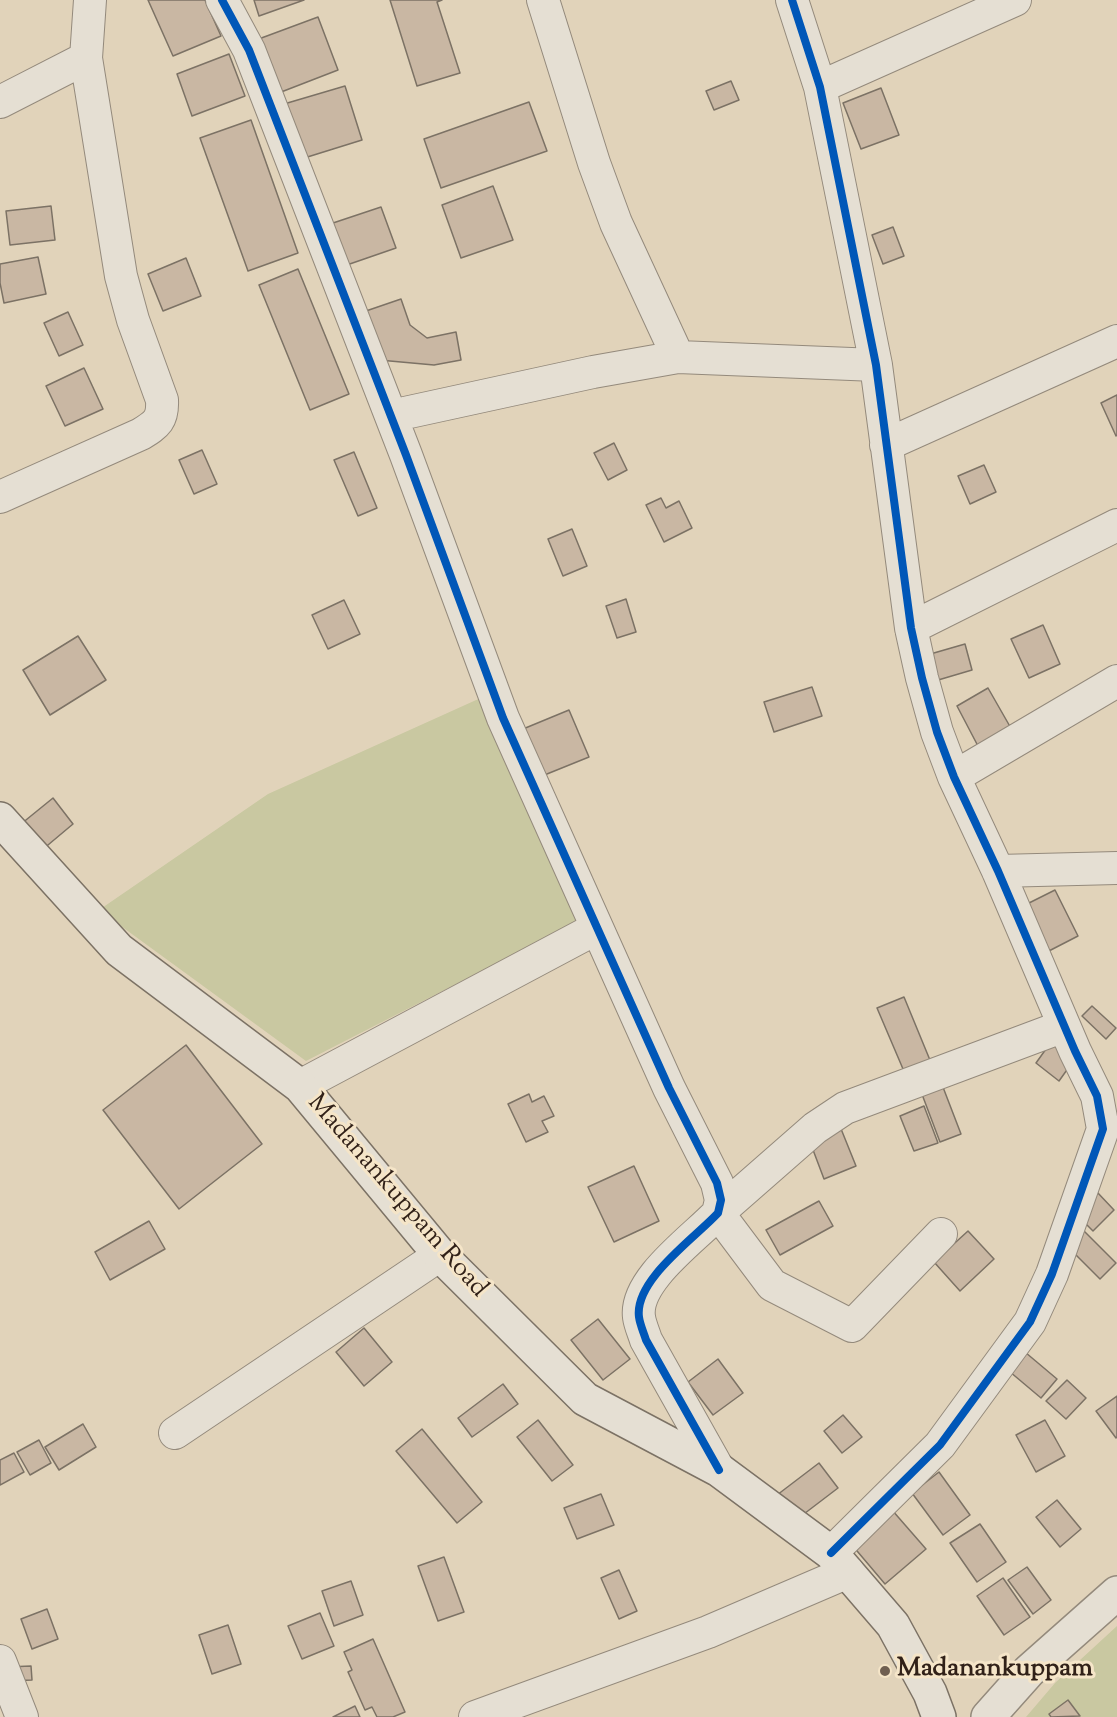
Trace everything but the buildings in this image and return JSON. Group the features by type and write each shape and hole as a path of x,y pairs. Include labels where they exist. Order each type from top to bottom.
{"main road":[{"name":"Madanankuppam Road","path":"0,819 118,950 300,1086 440,1255 585,1399 719,1470 839,1563 893,1625 930,1693 939,1717"},
{"path":"988,1717 1029,1671 1117,1593"}],"street":[{"path":"0,497 141,434 154,425 163,413 162,400 133,320 121,276 86,58 90,0"},
{"path":"222,0 249,50 391,416 503,718 669,1088 717,1183 721,1200 718,1213 772,1285 852,1326 941,1234"},
{"path":"543,0 594,163 616,224 678,357"},
{"path":"475,1717 708,1632 839,1563 940,1445 1030,1322 1052,1274 1110,1120 1064,1026 998,871 954,777 937,732 911,628 876,365 820,87 792,0"},
{"path":"820,87 1014,0"},
{"path":"0,102 86,58"},
{"path":"886,445 1117,341"},
{"path":"391,416 593,372 678,357 876,365"},
{"path":"911,628 1117,525"},
{"path":"954,777 1117,681"},
{"path":"998,871 1117,868"},
{"path":"300,1086 597,928"},
{"path":"719,1470 646,1340 639,1316 642,1297 654,1276 718,1213 815,1128 845,1108 1064,1026"},
{"path":"175,1433 440,1255"},
{"path":"0,1662 22,1717"}],"green space":[{"path":"485,696 577,922 306,1061 99,910 268,794"},
{"path":"1117,1626 1117,1717 1026,1717 1055,1683"}],"cycle path":[{"path":"222,0 249,50 406,455 503,718 669,1088 717,1183 721,1200 718,1213 656,1274 640,1303 639,1317 646,1340 719,1470"},
{"path":"792,0 820,87 876,365 911,628 922,678 937,732 954,777 1097,1096 1103,1129 1052,1274 1030,1322 940,1445 831,1553"}],"place":[{"name":"Madanankuppam","path":"885,1671"}]}
